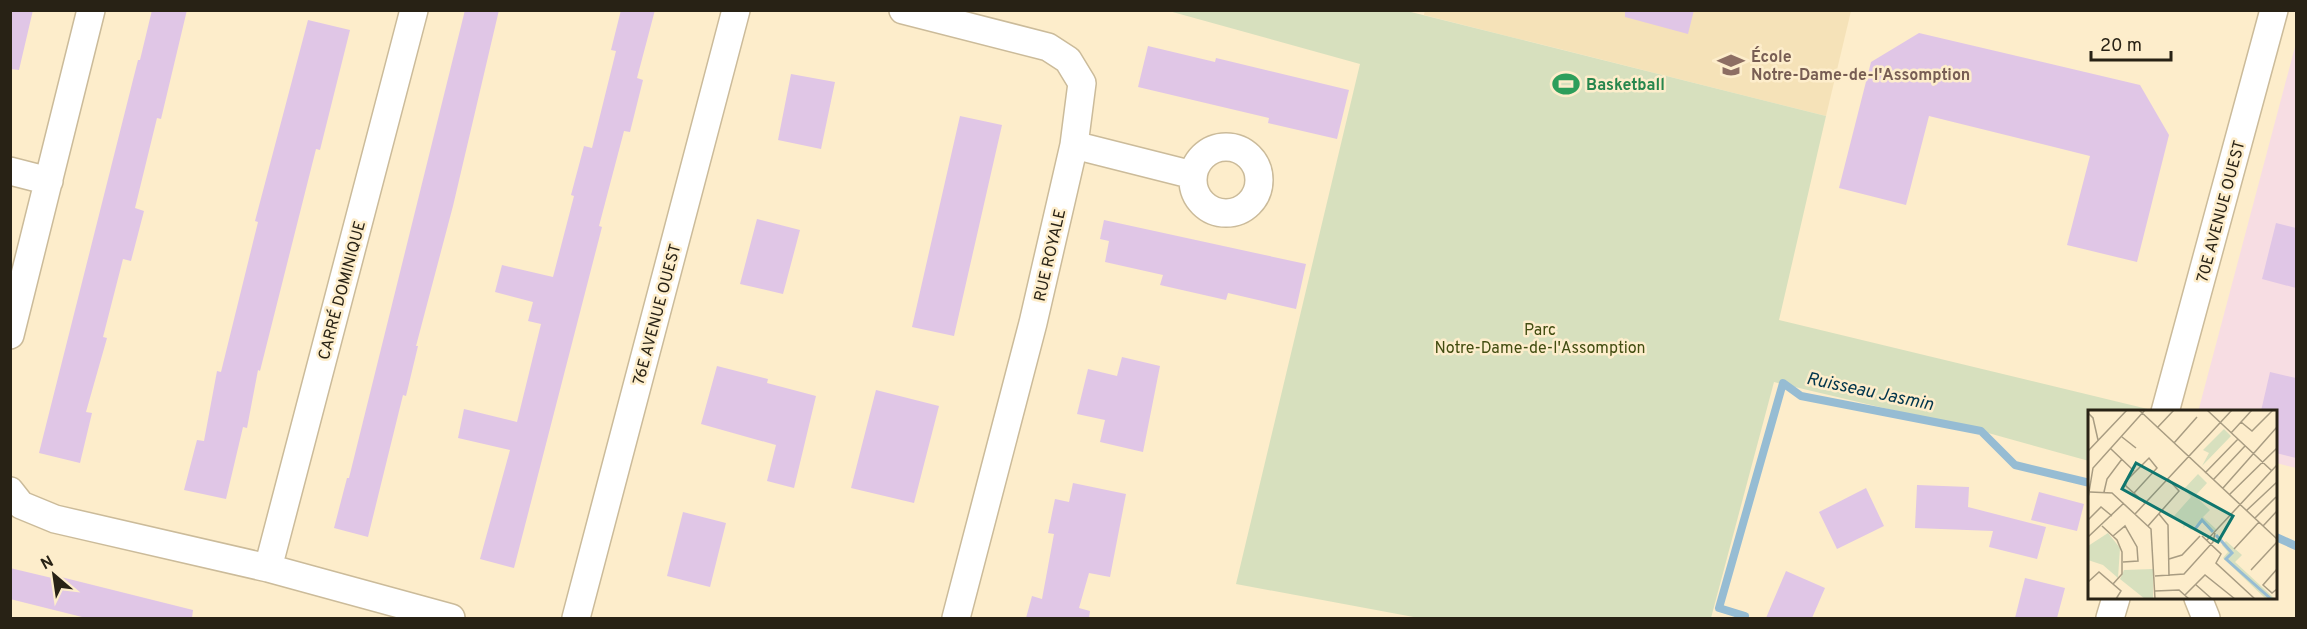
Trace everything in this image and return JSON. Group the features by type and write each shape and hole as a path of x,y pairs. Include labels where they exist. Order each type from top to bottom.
{"street":[{"path":"10,335 91,10"},
{"name":"CARRÉ DOMINIQUE","path":"268,568 414,10"},
{"name":"76E AVENUE OUEST","path":"576,618 736,10"},
{"name":"RUE ROYALE","path":"903,10 1048,46 1068,60 1082,83 1074,145 1033,323 956,618"},
{"name":"70E AVENUE OUEST","path":"2165,410 2274,10"},
{"path":"1074,145 1193,175"},
{"path":"10,171 49,181"},
{"path":"10,491 21,505 55,519 268,568 451,618"},
{"path":"2110,618 2115,599"},
{"path":"2199,599 2206,618"}],"shaded area":[{"name":"École Notre-Dame-de-l'Assomption","path":"1425,10 1851,11 1826,116 1424,15"},
{"path":"2296,43 2296,468 2277,463 2277,410 2199,410"}],"green space":[{"name":"Parc Notre-Dame-de-l'Assomption","path":"1169,11 1407,11 1826,116 1779,320 2152,410 2088,410 2088,461 1981,431 1774,382 1711,618 1419,618 1236,584 1360,64"}],"building":[{"path":"10,10 33,10 19,70 10,69"},
{"path":"152,10 187,10 161,119 157,118 135,208 144,211 131,261 123,259 103,337 107,338 86,412 92,413 80,463 39,453"},
{"path":"465,10 499,10 453,206 416,346 418,346 406,396 403,395 368,537 334,528 347,478 349,478"},
{"path":"621,10 655,10 637,78 643,80 630,132 624,131 599,226 602,227 514,568 480,559 510,450 458,438 464,409 517,422 541,324 528,321 533,302 495,292 502,265 553,277 584,146 592,148 616,51 611,50"},
{"path":"1625,10 1694,10 1688,34 1625,17"},
{"path":"308,20 350,30 320,150 316,149 260,371 258,370 247,428 243,427 226,499 184,490 197,440 204,441 217,371 221,372 258,222 255,221"},
{"path":"1919,33 2140,85 2169,135 2137,262 2067,245 2090,156 1929,116 1906,205 1839,188 1871,62"},
{"path":"1148,46 1215,62 1216,58 1349,90 1337,139 1268,123 1269,118 1138,87"},
{"path":"791,74 835,82 821,149 778,140"},
{"path":"960,116 1002,125 954,336 912,327"},
{"path":"757,219 800,230 783,294 740,284"},
{"path":"1104,220 1306,264 1296,309 1228,293 1226,300 1160,285 1163,275 1105,262 1109,241 1100,239"},
{"path":"2276,223 2296,228 2296,288 2262,279"},
{"path":"1122,357 1160,366 1143,452 1100,442 1105,420 1077,414 1088,369 1117,376"},
{"path":"717,366 768,379 767,383 816,396 794,488 767,481 776,445 701,424"},
{"path":"2270,372 2296,378 2296,458 2277,453 2277,410 2261,410"},
{"path":"876,390 939,406 914,503 851,488"},
{"path":"1073,483 1126,494 1110,577 1089,573 1079,608 1090,611 1089,618 1026,618 1032,596 1042,599 1054,534 1048,533 1055,499 1069,502"},
{"path":"1917,485 1969,487 1968,507 2046,527 2037,559 1989,547 1993,531 1915,528"},
{"path":"1866,488 1884,526 1837,549 1819,512"},
{"path":"2039,492 2084,504 2077,531 2031,520"},
{"path":"683,512 726,523 710,587 667,576"},
{"path":"10,568 52,578 53,575 193,610 192,618 86,618 10,599"},
{"path":"1786,571 1825,588 1812,618 1766,618"},
{"path":"2025,578 2065,588 2057,618 2015,618"}],"waterway":[{"name":"Ruisseau Jasmin","path":"1745,616 1719,608 1783,383 1801,396 1981,431 2015,465 2088,483"},
{"name":"Ruisseau Jasmin","path":"2277,537 2296,546"}],"place":[{"name":"École Notre-Dame-de-l'Assomption","path":"1731,65"},
{"name":"Basketball","path":"1566,84"}]}
